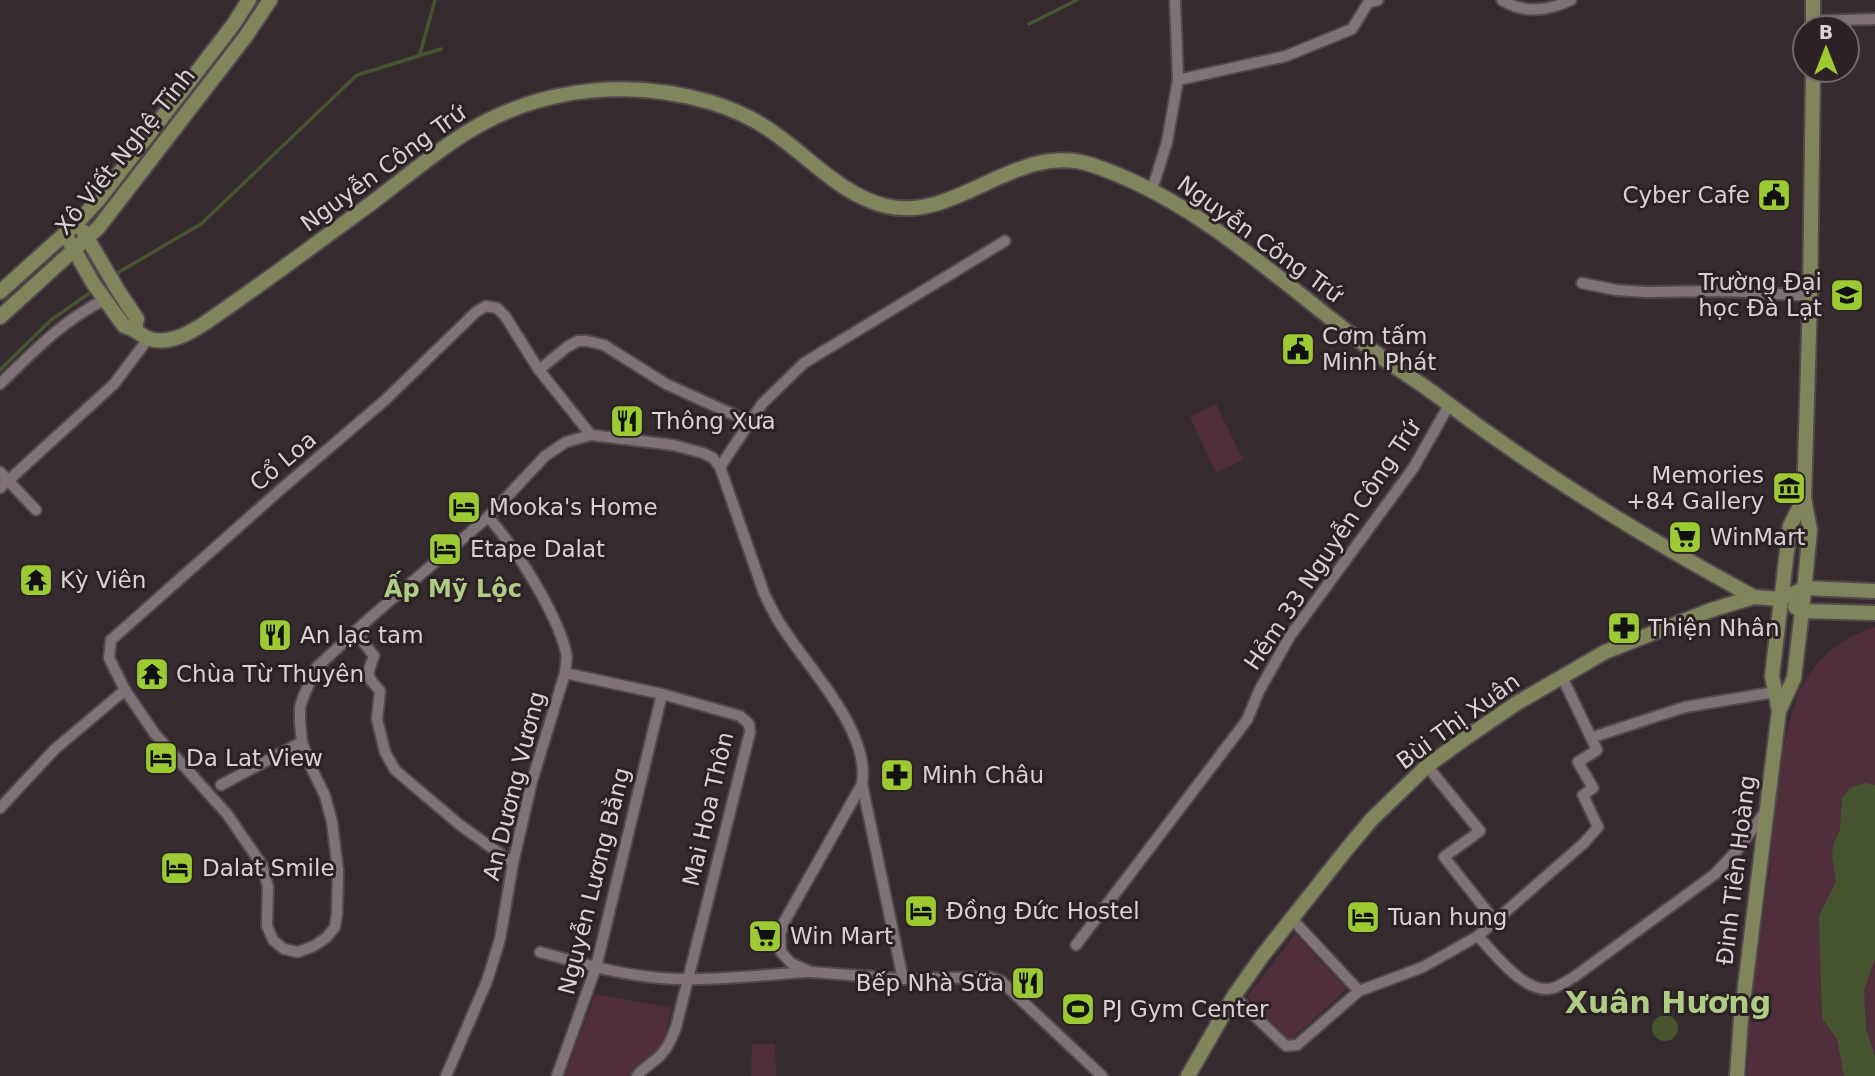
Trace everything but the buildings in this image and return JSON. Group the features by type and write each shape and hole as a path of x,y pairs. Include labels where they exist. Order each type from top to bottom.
{"main road":[{"name":"Xô Viết Nghệ Tĩnh","path":"0,292 78,222 100,198 228,32 249,0"},
{"name":"Xô Viết Nghệ Tĩnh","path":"0,317 88,239 235,51 270,0"},
{"path":"1804,498 1813,84"},
{"name":"Nguyễn Công Trứ","path":"148,339 172,339 205,323 484,122 539,100 571,92 626,89 650,91 707,101 749,116 775,133 836,182 869,201 890,207 909,209 929,206 1025,166 1056,159 1090,164 1152,190 1200,219 1281,278 1370,350 1603,511 1754,597"},
{"path":"78,222 118,292 138,319 135,329"},
{"path":"65,234 104,300 124,327 135,329 148,339"},
{"name":"Đinh Tiên Hoàng","path":"1737,1076 1741,1018 1779,711 1794,678 1805,588 1810,530 1804,498"},
{"name":"Đinh Tiên Hoàng","path":"1779,711 1772,676 1781,599 1790,526 1804,498"},
{"path":"1781,599 1805,588 1875,592"},
{"path":"1754,597 1781,599 1802,611 1875,613"},
{"name":"Bùi Thị Xuân","path":"1188,1076 1234,996 1292,919 1372,819 1427,766 1477,730 1605,652 1711,610 1754,597"}],"street":[{"path":"1152,190 1167,142 1178,79 1175,0"},
{"path":"1178,79 1286,56 1352,29 1368,3 1378,0"},
{"path":"1502,0 1518,8 1533,10 1549,8 1571,0"},
{"path":"720,467 780,384 810,359 1005,242"},
{"path":"1582,283 1616,290 1646,292 1729,290 1810,296"},
{"path":"0,384 79,313 104,300"},
{"name":"Cổ Loa","path":"486,306 497,308 505,316 539,370 592,435 566,442 545,456 488,517 317,667 300,707 302,741 330,809 338,870 335,927 314,946 298,952 284,949 273,940 267,926 268,887 253,850 227,814 155,734 125,690 109,658 109,647 116,635 279,489 384,401 476,312 486,306"},
{"path":"36,510 3,480 114,384 148,339"},
{"path":"539,370 578,341 604,345 666,384 750,422"},
{"name":"Hẻm 33 Nguyễn Công Trứ","path":"1076,945 1247,720 1259,691 1290,636 1414,467 1449,405"},
{"path":"592,435 689,448 713,458 720,467 764,593 774,613 850,727 861,758 862,784 903,979"},
{"name":"An Dương Vương","path":"446,1076 487,981 500,939 513,863 532,781 565,673 567,655 558,630 509,541 488,517"},
{"path":"355,631 374,656 367,674 369,681 380,691 377,719 385,752 395,771 460,825 513,863"},
{"name":"Mai Hoa Thôn","path":"565,673 662,694 740,716 749,724 750,732 669,1046 637,1076"},
{"path":"1234,996 1286,1046 1297,1045 1359,991 1413,971 1478,936 1584,843 1598,827 1583,795 1593,788 1578,762 1597,750 1562,677"},
{"path":"0,808 55,749 125,690"},
{"path":"1593,737 1685,707 1775,692"},
{"name":"Nguyễn Lương Bằng","path":"557,1076 596,967 662,694"},
{"path":"221,785 302,741"},
{"path":"1427,766 1480,831 1444,857 1494,920"},
{"path":"811,972 791,963 781,952 782,929 862,784"},
{"path":"1478,936 1528,985 1541,989 1554,988 1574,977 1716,874 1730,860 1765,812"},
{"path":"1292,919 1359,991"},
{"path":"540,952 596,967 650,977 687,980 811,972 903,979 989,977 1001,981 1102,1076"}],"shaded area":[{"path":"1216,404 1243,460 1216,473 1190,417"},
{"path":"1875,627 1875,1076 1747,1076 1753,996 1781,769 1790,719 1805,681 1818,662 1844,641"},
{"path":"1865,783 1875,785 1875,959 1864,990 1866,1029 1875,1056 1875,1076 1844,1076 1837,1039 1822,1018 1819,916 1836,881 1832,856 1833,845 1840,830 1842,798 1850,788"},
{"path":"1295,934 1347,989 1290,1041 1247,997"},
{"path":"595,994 672,1008 663,1043 629,1076 565,1076"},
{"path":"1665,1015 1674,1019 1678,1028 1674,1037 1665,1041 1656,1037 1652,1028 1656,1019"},
{"path":"752,1044 775,1044 776,1076 751,1076"}],"waterway":[{"path":"420,54 435,0"},
{"path":"1029,24 1077,0"},
{"path":"114,275 201,224 357,75 441,49"},
{"path":"0,370 51,320 94,290"}],"place":[{"name":"Cyber Cafe","path":"1774,195"},
{"name":"Trường Đại học Đà Lạt","path":"1847,295"},
{"name":"Cơm tấm Minh Phát","path":"1298,349"},
{"name":"Thông Xưa","path":"627,421"},
{"name":"Memories +84 Gallery","path":"1789,488"},
{"name":"Mooka's Home","path":"464,507"},
{"name":"WinMart","path":"1685,537"},
{"name":"Etape Dalat","path":"445,549"},
{"name":"Kỳ Viên","path":"36,580"},
{"name":"Thiện Nhân","path":"1624,628"},
{"name":"An lạc tam","path":"275,635"},
{"name":"Chùa Từ Thuyên","path":"152,674"},
{"name":"Da Lat View","path":"161,758"},
{"name":"Minh Châu","path":"897,775"},
{"name":"Dalat Smile","path":"177,868"},
{"name":"Đồng Đức Hostel","path":"921,911"},
{"name":"Tuan hung","path":"1363,917"},
{"name":"Win Mart","path":"765,936"},
{"name":"Bếp Nhà Sữa","path":"1028,983"},
{"name":"PJ Gym Center","path":"1078,1009"}],"district":[{"name":"Ấp Mỹ Lộc","path":"453,589"},
{"name":"Xuân Hương","path":"1668,1002"}]}
